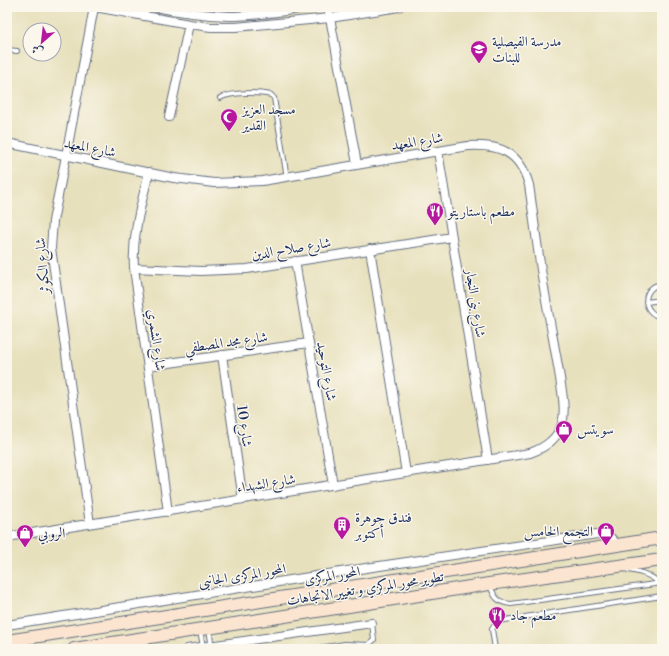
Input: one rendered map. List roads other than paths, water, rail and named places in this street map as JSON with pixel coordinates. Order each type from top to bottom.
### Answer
[{"type":"main road","name":"المحور المركزى","points":[[7,641],[619,546],[662,538]]},
{"type":"main road","name":"تطوير محور المركزي و تغيير الاتجاهات","points":[[74,649],[490,584],[662,560]]},
{"type":"street","points":[[94,7],[211,27],[236,27],[330,18],[399,7]]},
{"type":"street","name":"شارع الكوثر","points":[[90,524],[51,248],[53,221],[94,7]]},
{"type":"street","points":[[155,7],[203,15],[230,16],[267,10],[312,7]]},
{"type":"street","points":[[328,7],[357,164]]},
{"type":"street","points":[[169,118],[189,24]]},
{"type":"street","name":"شارع المعهد","points":[[7,143],[174,178],[214,183],[262,181],[287,178],[357,164],[468,146],[494,146],[504,150],[521,164],[529,185],[544,288],[564,402],[564,414],[559,430],[550,443],[540,450],[530,453]]},
{"type":"street","name":"شارع بنى النجار","points":[[438,151],[488,460]]},
{"type":"street","name":"شارع الشمري","points":[[149,172],[134,237],[134,268],[168,512]]},
{"type":"street","name":"شارع صلاح الدين","points":[[134,268],[215,270],[247,269],[452,236]]},
{"type":"street","points":[[370,249],[406,473]]},
{"type":"street","name":"شارع التوحيد","points":[[295,261],[333,485]]},
{"type":"street","name":"شارع مجد المصطفي","points":[[148,366],[309,343]]},
{"type":"street","name":"شارع 10","points":[[222,355],[243,500]]},
{"type":"street","name":"شارع الشهداء","points":[[7,537],[530,453]]},
{"type":"street","name":"المحور المركزى الجانبى","points":[[7,625],[366,568],[597,534],[610,537],[619,546]]},
{"type":"street","points":[[187,649],[240,645],[372,623]]},
{"type":"lane","points":[[7,50],[17,51]]},
{"type":"lane","points":[[220,98],[226,95],[260,93],[271,95],[274,98],[287,178]]},
{"type":"lane","points":[[662,306],[660,284],[651,288],[647,295],[646,302],[648,310],[654,315],[662,317]]},
{"type":"lane","points":[[646,302],[661,300]]},
{"type":"lane","points":[[612,567],[647,574],[661,583]]},
{"type":"lane","points":[[490,584],[493,595],[496,599],[501,602],[511,604],[661,583]]},
{"type":"lane","points":[[495,649],[492,628],[501,620],[662,596]]},
{"type":"lane","points":[[313,649],[345,644],[368,645],[374,640],[372,623]]},
{"type":"lane","points":[[204,629],[212,647]]},
{"type":"lane","points":[[203,648],[204,629]]},
{"type":"place","name":"مدرسة الفيصلية للبنات","points":[[479,64]]},
{"type":"place","name":"مسجد العزيز القدير","points":[[229,132]]},
{"type":"place","name":"مطعم باستاريتو","points":[[435,226]]},
{"type":"place","name":"سويتس","points":[[564,444]]},
{"type":"place","name":"فندق جوهرة أكتوبر","points":[[342,540]]},
{"type":"place","name":"التجمع الخامس","points":[[606,546]]},
{"type":"place","name":"الروبي","points":[[25,548]]},
{"type":"place","name":"مطعم جاد","points":[[497,630]]}]
